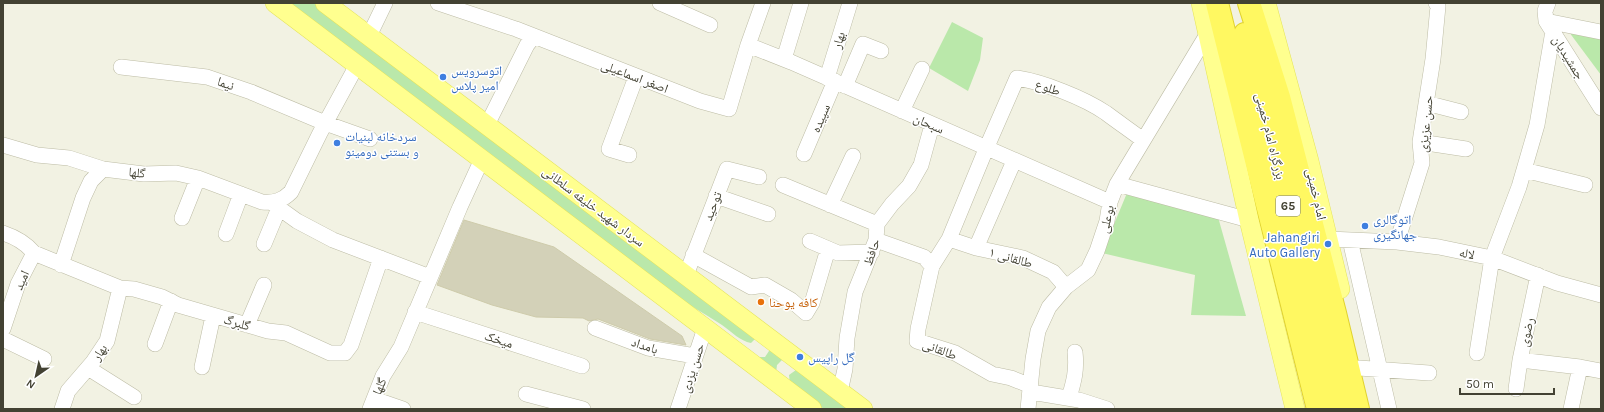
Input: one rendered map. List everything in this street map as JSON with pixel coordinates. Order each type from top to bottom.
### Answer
[{"type":"highway","points":[[1210,3],[1239,142],[1305,409]]},
{"type":"highway","name":"بزرگراه امام خمینی","points":[[1217,3],[1318,409]]},
{"type":"highway","name":"بزرگراه امام خمینی","points":[[1237,3],[1339,409]]},
{"type":"highway","points":[[1249,3],[1279,97],[1335,313],[1358,409]]},
{"type":"main road","points":[[275,3],[812,409]]},
{"type":"main road","name":"سردار شهید خلیفه سلطانی","points":[[325,3],[863,409]]},
{"type":"main road","points":[[1201,3],[1249,220],[1295,409]]},
{"type":"main road","name":"امام خمینی","points":[[1266,3],[1309,162],[1369,409]]},
{"type":"main road","points":[[735,351],[757,349],[761,344],[760,331]]},
{"type":"main road","points":[[786,390],[781,376],[784,366],[793,364],[810,370]]},
{"type":"street","points":[[369,36],[385,3]]},
{"type":"street","name":"اصغر اسماعیلی","points":[[438,3],[516,29],[700,101],[729,109],[763,3]]},
{"type":"street","points":[[660,3],[710,25]]},
{"type":"street","points":[[784,59],[801,3]]},
{"type":"street","name":"بهار","points":[[835,81],[850,3]]},
{"type":"street","name":"حسن عزیزی","points":[[1397,242],[1422,163],[1420,142],[1433,59],[1438,6],[1436,3]]},
{"type":"street","name":"جمشیدیان","points":[[1548,3],[1545,11],[1549,26],[1601,108]]},
{"type":"street","points":[[1477,353],[1492,258],[1519,188],[1537,125],[1549,26],[1601,32]]},
{"type":"street","name":"بوعلی","points":[[1028,409],[1033,359],[1038,331],[1049,307],[1066,287],[1088,270],[1097,252],[1107,222],[1110,202],[1117,184],[1208,34]]},
{"type":"street","points":[[487,125],[527,45],[534,36]]},
{"type":"street","points":[[835,81],[862,44],[881,51]]},
{"type":"street","name":"سبحان","points":[[748,46],[784,59],[986,149],[1110,202]]},
{"type":"street","points":[[264,244],[276,205],[291,192],[325,123],[357,65]]},
{"type":"street","name":"نیما","points":[[120,67],[207,77],[250,92],[325,123],[370,139]]},
{"type":"street","points":[[902,111],[922,68]]},
{"type":"street","points":[[629,155],[609,149],[636,76]]},
{"type":"street","name":"طلوع","points":[[986,149],[1017,78],[1070,95],[1104,112],[1143,140]]},
{"type":"street","name":"سپیده","points":[[804,154],[835,81]]},
{"type":"street","points":[[1426,103],[1461,112]]},
{"type":"street","name":"حافظ","points":[[840,392],[845,369],[847,338],[855,292],[874,246],[877,224],[892,204],[910,186],[921,165],[932,125]]},
{"type":"street","points":[[1420,142],[1466,149]]},
{"type":"street","name":"گلها","points":[[3,145],[37,156],[69,158],[103,169],[144,174],[176,173],[198,178],[262,202],[276,205],[297,221],[333,240],[430,277]]},
{"type":"street","name":"طالقانی","points":[[986,149],[949,238],[932,266],[919,322],[917,341],[955,353],[992,374],[1011,378],[1031,389]]},
{"type":"street","points":[[830,205],[853,156]]},
{"type":"street","name":"گلها","points":[[372,404],[383,376],[401,347],[460,207],[482,159]]},
{"type":"street","points":[[976,248],[1014,161]]},
{"type":"street","points":[[61,265],[83,198],[91,181],[103,169]]},
{"type":"street","name":"توحید","points":[[686,275],[727,169],[759,177]]},
{"type":"street","points":[[1524,170],[1585,186]]},
{"type":"street","points":[[182,218],[198,178]]},
{"type":"street","points":[[1117,184],[1249,220]]},
{"type":"street","points":[[783,185],[877,224]]},
{"type":"street","points":[[226,234],[241,194]]},
{"type":"street","points":[[716,196],[768,214]]},
{"type":"street","name":"گلبرگ","points":[[8,234],[29,247],[34,253],[120,288],[134,289],[213,316],[268,331],[286,333],[330,353],[345,353],[351,345],[381,258]]},
{"type":"street","name":"طالقانی ۱","points":[[949,238],[976,248],[1023,258],[1053,272],[1066,287]]},
{"type":"street","name":"لاله","points":[[1328,239],[1397,242],[1439,247],[1492,258],[1557,283],[1601,295]]},
{"type":"street","points":[[810,240],[838,253],[874,246],[924,257],[932,266]]},
{"type":"street","points":[[1350,240],[1379,370],[1390,409]]},
{"type":"street","points":[[693,255],[751,287],[765,285],[791,300],[806,313],[812,303],[828,249]]},
{"type":"street","name":"امید","points":[[3,329],[9,290],[18,284],[34,253]]},
{"type":"street","name":"رضوی","points":[[1516,389],[1520,360],[1538,276]]},
{"type":"street","points":[[248,325],[264,286]]},
{"type":"street","name":"بهار","points":[[65,408],[68,391],[88,368],[107,341],[120,288]]},
{"type":"street","points":[[155,344],[171,301]]},
{"type":"street","name":"میخک","points":[[416,312],[582,366]]},
{"type":"street","points":[[202,367],[213,316]]},
{"type":"street","name":"بامداد","points":[[595,328],[617,335],[648,348],[695,356]]},
{"type":"street","name":"حسن یزدی","points":[[678,409],[705,328]]},
{"type":"street","points":[[3,339],[44,359]]},
{"type":"street","points":[[1069,398],[1076,375],[1077,365],[1075,352]]},
{"type":"street","points":[[1520,360],[1601,371]]},
{"type":"street","points":[[1571,409],[1580,367]]},
{"type":"street","points":[[88,368],[134,397]]},
{"type":"street","points":[[1359,368],[1429,373]]},
{"type":"street","points":[[1031,389],[1079,400],[1107,409]]},
{"type":"street","points":[[526,394],[583,409]]},
{"type":"street","points":[[372,404],[402,409]]},
{"type":"green space","points":[[287,3],[318,3],[755,339],[751,343],[743,340],[722,325],[663,290]]},
{"type":"green space","points":[[952,22],[983,38],[980,60],[968,91],[929,68]]},
{"type":"green space","points":[[1569,32],[1601,34],[1601,75]]},
{"type":"green space","points":[[1127,193],[1218,217],[1246,316],[1191,315],[1195,275],[1102,253]]},
{"type":"green space","points":[[768,342],[789,361],[782,360],[777,365],[776,373],[755,357],[765,357],[769,351]]},
{"type":"green space","points":[[796,370],[852,409],[824,409],[790,384],[789,375]]},
{"type":"building","points":[[464,220],[554,247],[682,336],[686,345],[650,339],[598,319],[589,321],[583,318],[536,317],[492,305],[437,285]]},
{"type":"place","name":"اتوسرويس امير پلاس","points":[[443,77]]},
{"type":"place","name":"سردخانه لبنیات و بستنی دومینو","points":[[337,143]]},
{"type":"place","name":"اتوگالری جهانگیری","points":[[1365,226]]},
{"type":"place","name":"Jahangiri Auto Gallery","points":[[1328,244]]},
{"type":"place","name":"کافه یوحنا","points":[[761,302]]},
{"type":"place","name":"گل راپیس","points":[[800,357]]}]
